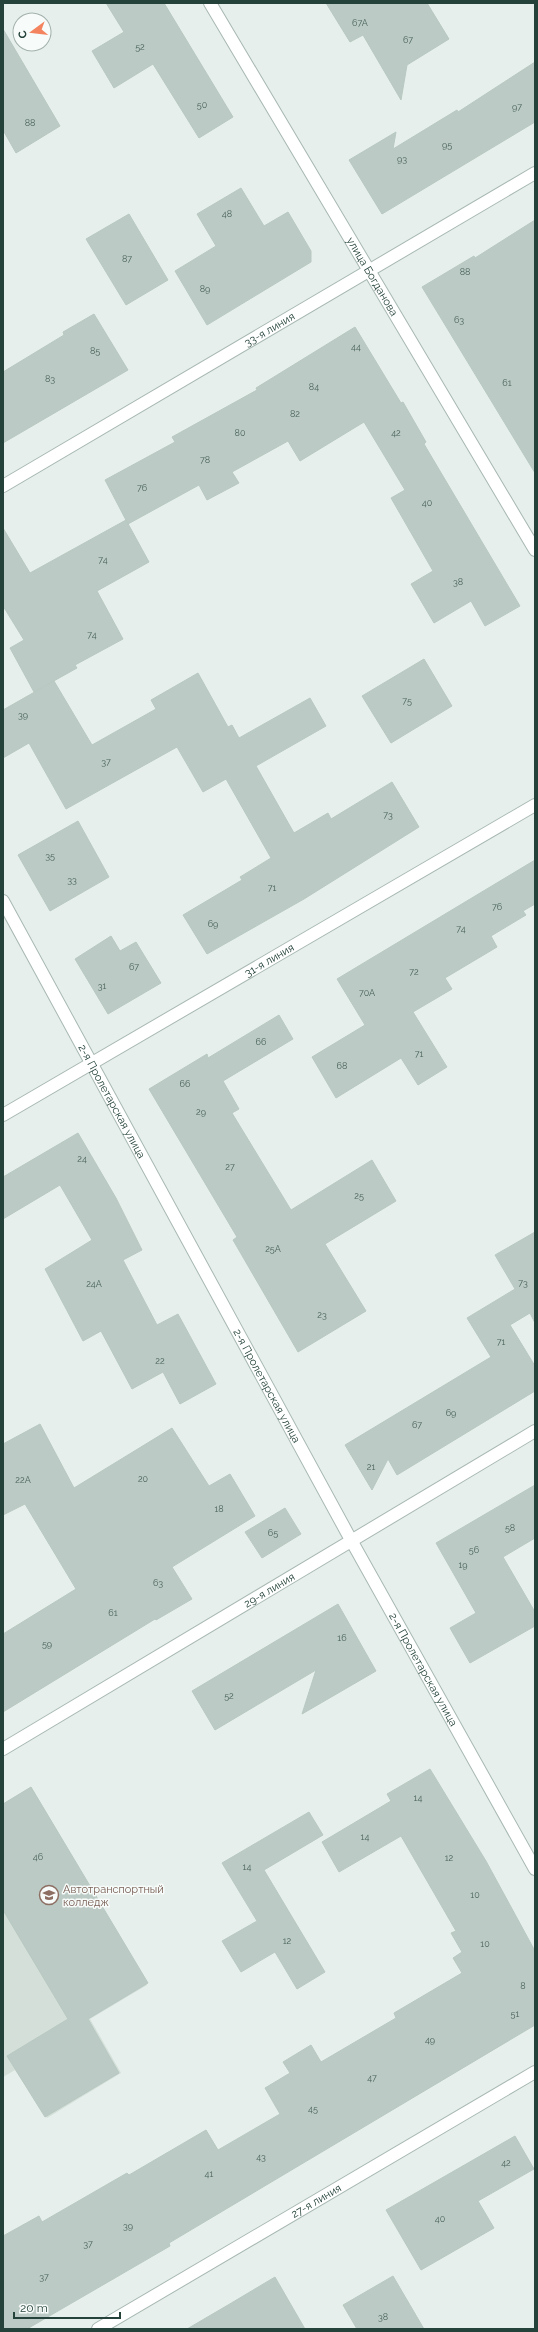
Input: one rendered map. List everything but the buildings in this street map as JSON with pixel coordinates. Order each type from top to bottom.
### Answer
[{"type":"street","name":"улица Богданова","points":[[210,3],[535,550]]},
{"type":"street","name":"33-я линия","points":[[3,486],[535,173]]},
{"type":"street","name":"31-я линия","points":[[3,1115],[535,805]]},
{"type":"street","name":"2-я Пролетарская улица","points":[[3,901],[351,1540],[535,1869]]},
{"type":"street","name":"29-я линия","points":[[3,1749],[535,1431]]},
{"type":"street","name":"27-я линия","points":[[98,2329],[535,2072]]},
{"type":"shaded area","name":"Автотранспортный колледж","points":[[31,1787],[147,1985],[90,2019],[121,2073],[47,2118],[15,2070],[3,2077],[3,1804]]},
{"type":"place","name":"Автотранспортный колледж","points":[[49,1895]]}]
